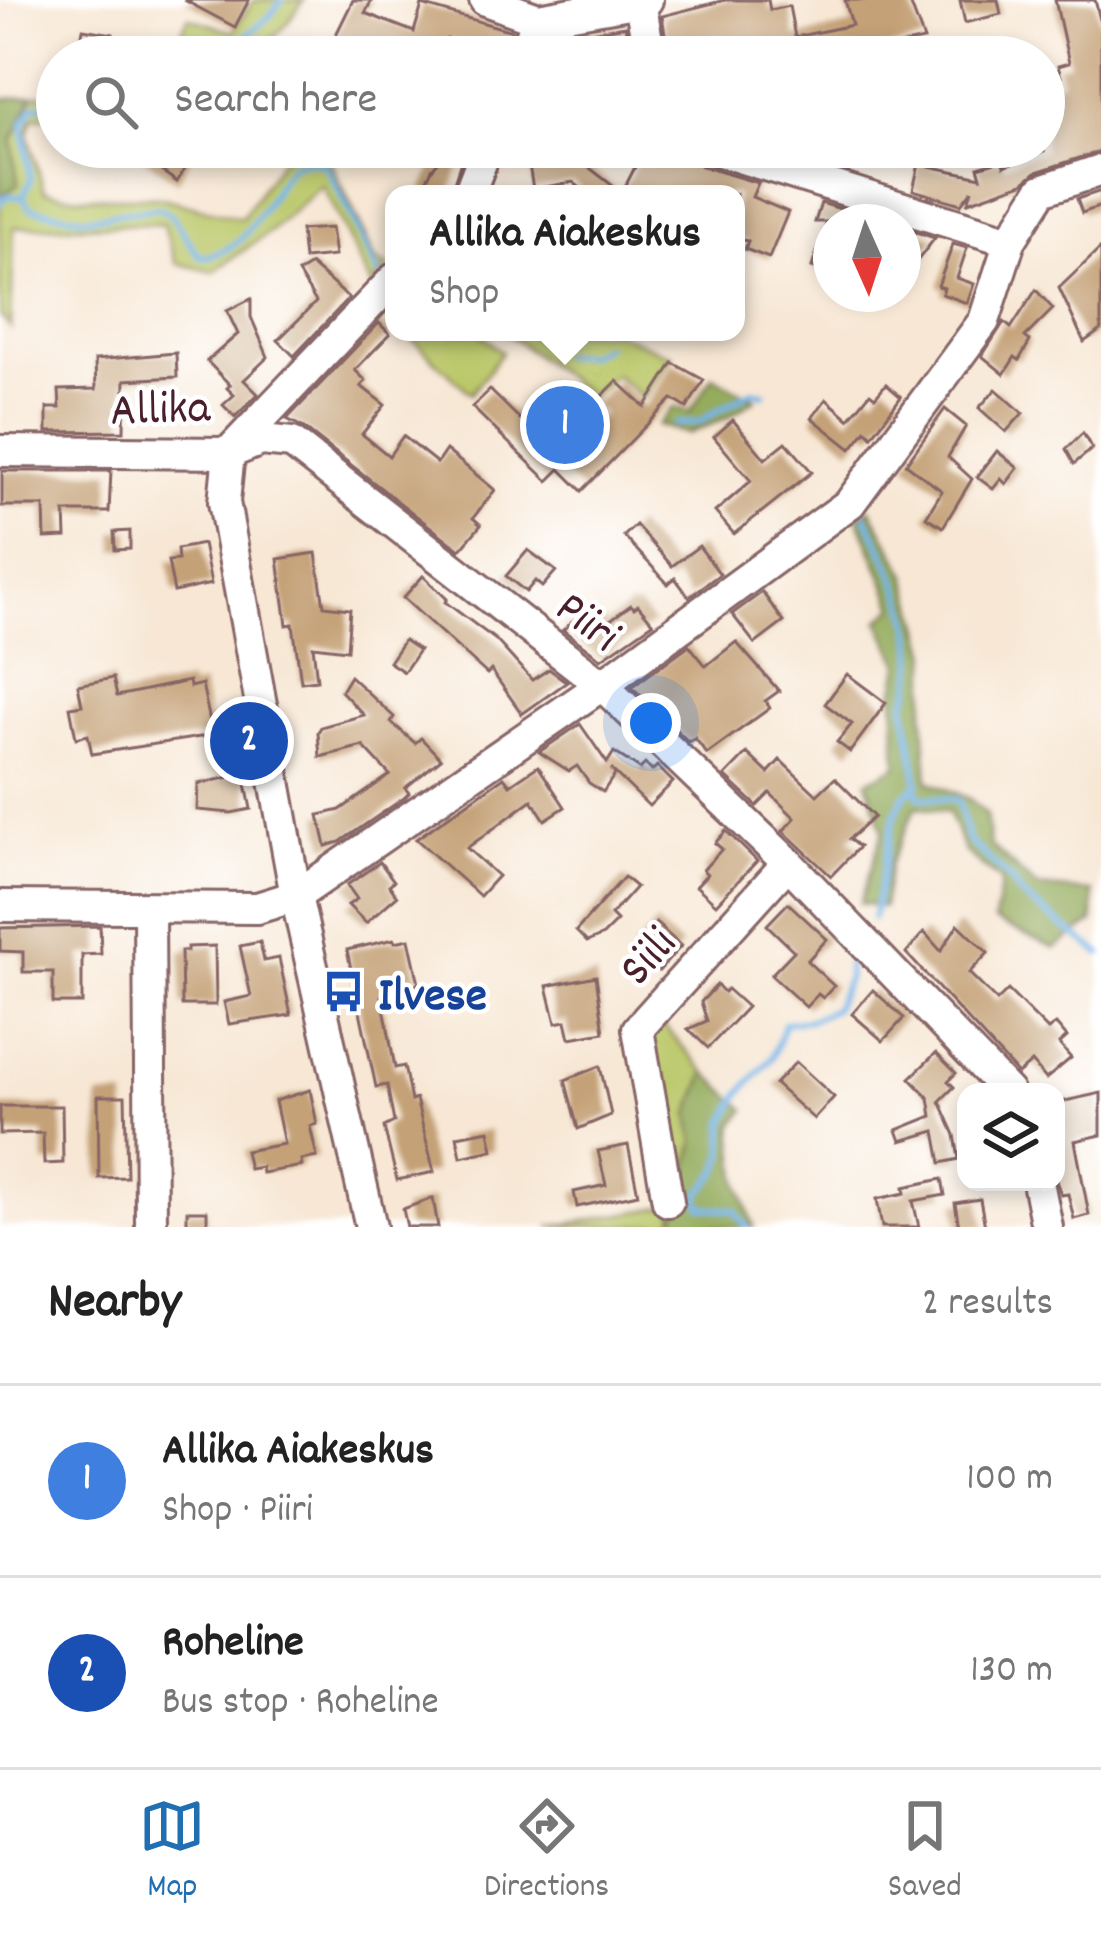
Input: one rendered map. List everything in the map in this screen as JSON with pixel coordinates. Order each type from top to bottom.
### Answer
[{"type":"street","points":[[485,0],[538,19],[644,1],[648,36]]},
{"type":"street","points":[[531,36],[538,19]]},
{"type":"street","points":[[774,168],[1010,241]]},
{"type":"street","points":[[0,906],[257,908],[296,896],[602,685],[850,503],[984,321],[1010,241],[1042,190],[1101,170]]},
{"type":"street","name":"Allika","points":[[0,451],[229,453],[385,288]]},
{"type":"street","name":"Piiri","points":[[229,453],[261,440],[292,442],[602,685],[788,862],[999,1083]]},
{"type":"street","points":[[229,453],[224,502],[296,896],[371,1227]]},
{"type":"street","name":"Siili","points":[[668,1201],[638,1029],[788,862]]},
{"type":"street","points":[[149,908],[151,1227]]},
{"type":"street","points":[[1041,1191],[1047,1227]]},
{"type":"green space","points":[[254,0],[304,0],[275,36],[180,36],[188,17],[233,32]]},
{"type":"green space","points":[[33,96],[36,118],[28,133],[44,191],[78,197],[159,197],[241,219],[276,168],[333,168],[385,271],[371,286],[322,185],[271,231],[213,272],[176,263],[163,224],[14,227],[11,328],[0,316],[0,196],[18,185],[12,141]]},
{"type":"green space","points":[[33,96],[12,141],[18,185],[0,196],[0,99]]},
{"type":"green space","points":[[415,341],[489,341],[502,352],[471,394]]},
{"type":"green space","points":[[517,341],[637,341],[672,356],[643,398],[615,375],[591,397]]},
{"type":"green space","points":[[713,376],[755,399],[729,417],[688,434],[658,425],[673,407],[690,412]]},
{"type":"green space","points":[[870,508],[907,575],[929,654],[924,714],[928,781],[970,799],[986,814],[990,845],[1037,887],[1093,892],[1093,922],[1055,948],[994,921],[1001,881],[965,852],[948,812],[916,807],[890,863],[883,907],[860,903],[883,831],[867,781],[897,766],[894,694],[900,664],[879,621],[895,607],[858,517]]},
{"type":"green space","points":[[659,1021],[706,1072],[690,1114],[695,1142],[681,1199],[675,1205],[647,1036]]},
{"type":"green space","points":[[706,1072],[746,1110],[733,1126],[738,1180],[754,1227],[666,1227],[674,1224],[695,1142],[690,1114]]},
{"type":"green space","points":[[675,1205],[674,1224],[549,1227]]},
{"type":"building","points":[[184,0],[249,0],[235,27]]},
{"type":"building","points":[[353,0],[372,0],[365,13],[414,32],[422,5],[512,31],[510,36],[335,36]]},
{"type":"building","points":[[725,0],[768,0],[770,10],[789,6],[795,36],[665,36],[662,16]]},
{"type":"building","points":[[845,0],[909,0],[922,36],[800,36],[852,25]]},
{"type":"building","points":[[960,0],[998,0],[1001,14],[965,23]]},
{"type":"building","points":[[1055,0],[1095,0],[1101,24],[1101,151],[1065,163],[1065,64],[1069,63]]},
{"type":"building","points":[[625,26],[627,36],[568,36]]},
{"type":"building","points":[[83,29],[113,34],[113,36],[82,36]]},
{"type":"building","points":[[157,168],[185,168],[177,182]]},
{"type":"building","points":[[459,168],[453,185],[424,185],[432,169]]},
{"type":"building","points":[[530,168],[590,168],[612,185],[573,182],[532,185]]},
{"type":"building","points":[[634,168],[708,168],[758,183],[752,197],[788,212],[769,258],[745,249],[745,185],[626,185]]},
{"type":"building","points":[[918,168],[981,177],[978,168],[1048,168],[1023,183],[968,202],[972,190],[961,204],[913,190]]},
{"type":"building","points":[[1101,191],[1101,206],[1082,213],[1077,199]]},
{"type":"building","points":[[331,228],[335,256],[304,259],[301,230]]},
{"type":"building","points":[[921,234],[935,238],[921,256]]},
{"type":"building","points":[[953,244],[967,248],[957,278],[974,284],[967,303],[942,294],[944,288],[938,286]]},
{"type":"building","points":[[1101,248],[1101,330],[1084,342],[1059,288]]},
{"type":"building","points":[[311,265],[349,298],[294,356],[278,340],[316,302],[298,273]]},
{"type":"building","points":[[1036,290],[1053,309],[1025,337],[1030,341],[1004,374],[982,356],[1004,322],[1011,328]]},
{"type":"building","points":[[251,299],[251,317],[268,357],[244,380],[258,394],[235,417],[223,405],[234,395],[227,388],[230,385],[207,361],[238,334],[227,311]]},
{"type":"building","points":[[379,323],[385,339],[355,370],[366,381],[361,386],[385,405],[362,434],[389,456],[403,436],[437,463],[446,450],[495,490],[473,518],[481,525],[460,550],[287,419]]},
{"type":"building","points":[[176,353],[177,377],[125,380],[124,431],[47,432],[47,408],[60,408],[59,390],[96,389],[95,360]]},
{"type":"building","points":[[673,363],[704,380],[687,408],[672,399],[582,491],[560,469],[548,481],[472,407],[490,390],[524,423],[538,409],[574,444],[604,414],[594,404],[617,381],[645,407]]},
{"type":"building","points":[[886,384],[901,397],[872,436],[866,430],[851,449],[812,418],[826,399],[849,419],[870,393],[875,397]]},
{"type":"building","points":[[996,389],[1023,413],[1006,432],[979,408]]},
{"type":"building","points":[[945,409],[966,426],[948,457],[972,479],[943,527],[926,517],[942,491],[906,464]]},
{"type":"building","points":[[733,420],[765,459],[786,442],[812,472],[734,534],[715,512],[751,481],[714,437]]},
{"type":"building","points":[[1083,433],[1092,449],[1074,464],[1066,449]]},
{"type":"building","points":[[997,451],[1018,468],[1006,484],[1001,479],[993,489],[977,477]]},
{"type":"building","points":[[2,471],[111,471],[109,512],[65,512],[66,537],[45,538],[44,506],[2,506]]},
{"type":"building","points":[[636,525],[672,566],[699,546],[720,574],[689,597],[675,578],[668,584],[624,536]]},
{"type":"building","points":[[130,531],[130,549],[115,550],[114,532]]},
{"type":"building","points":[[203,544],[211,584],[174,592],[168,561],[178,560],[177,549]]},
{"type":"building","points":[[528,550],[556,571],[542,587],[535,581],[526,592],[506,576]]},
{"type":"building","points":[[316,553],[324,606],[350,609],[347,650],[313,646],[317,680],[301,682],[278,559]]},
{"type":"building","points":[[423,576],[445,602],[496,640],[532,680],[549,669],[567,682],[522,714],[491,670],[487,674],[403,598]]},
{"type":"building","points":[[762,592],[784,622],[755,644],[732,614]]},
{"type":"building","points":[[638,605],[653,623],[601,659],[563,630],[580,615],[593,625],[602,619],[606,623]]},
{"type":"building","points":[[404,640],[419,650],[404,672],[389,662]]},
{"type":"building","points":[[736,642],[779,691],[765,701],[770,708],[707,754],[695,738],[689,742],[632,687],[689,645],[706,666]]},
{"type":"building","points":[[847,674],[886,703],[850,752],[837,742],[852,724],[825,704]]},
{"type":"building","points":[[350,676],[394,717],[391,722],[415,743],[421,738],[441,759],[405,788],[409,793],[404,798],[340,842],[326,846],[319,815],[340,810],[390,775],[363,746],[320,757],[321,727],[364,715],[341,691]]},
{"type":"building","points":[[113,678],[117,696],[189,681],[190,687],[202,684],[213,735],[92,754],[88,735],[76,738],[70,707],[82,705],[78,685]]},
{"type":"building","points":[[580,724],[607,763],[614,752],[640,769],[645,764],[652,771],[657,766],[673,782],[649,806],[611,769],[615,774],[603,792],[577,766],[569,771],[539,752]]},
{"type":"building","points":[[747,753],[768,773],[780,760],[817,795],[835,778],[874,817],[849,839],[859,847],[831,876],[783,831],[795,818],[770,793],[757,806],[725,776]]},
{"type":"building","points":[[538,766],[565,807],[545,820],[532,800],[467,848],[498,876],[480,896],[416,839],[504,777],[510,785]]},
{"type":"building","points":[[244,774],[251,809],[231,813],[197,810],[198,784]]},
{"type":"building","points":[[726,831],[757,861],[716,904],[696,886],[722,849],[715,843]]},
{"type":"building","points":[[380,862],[394,881],[389,885],[397,896],[366,923],[348,905],[357,899],[347,885]]},
{"type":"building","points":[[624,877],[636,887],[611,915],[617,921],[587,942],[576,931]]},
{"type":"building","points":[[788,903],[827,939],[807,961],[834,986],[806,1007],[771,975],[794,951],[767,925]]},
{"type":"building","points":[[656,923],[681,946],[659,971],[634,949]]},
{"type":"building","points":[[958,924],[988,953],[969,973],[997,1001],[1008,990],[1048,1030],[1056,1024],[1067,1037],[1059,1044],[1071,1058],[1046,1079],[1032,1062],[1018,1074],[906,953],[924,932],[941,951]]},
{"type":"building","points":[[100,926],[101,954],[82,955],[82,1003],[53,1003],[53,972],[23,972],[23,952],[0,951],[0,928]]},
{"type":"building","points":[[409,939],[419,984],[382,996],[395,1068],[404,1066],[434,1172],[397,1180],[384,1127],[394,1122],[387,1085],[376,1087],[347,950]]},
{"type":"building","points":[[260,942],[264,961],[279,958],[291,1015],[229,1024],[224,1002],[251,996],[240,946]]},
{"type":"building","points":[[215,946],[216,1005],[182,1005],[181,951]]},
{"type":"building","points":[[596,976],[604,1032],[570,1038],[566,1021],[556,1023],[547,986]]},
{"type":"building","points":[[717,985],[747,1007],[708,1048],[688,1029],[707,1021],[701,1002]]},
{"type":"building","points":[[873,990],[904,1018],[883,1041],[852,1014]]},
{"type":"building","points":[[936,1053],[956,1073],[948,1081],[954,1087],[940,1101],[955,1135],[957,1159],[941,1163],[935,1131],[901,1141],[897,1130],[932,1116],[929,1098],[910,1078]]},
{"type":"building","points":[[796,1062],[834,1097],[814,1119],[775,1084]]},
{"type":"building","points":[[600,1066],[611,1115],[578,1129],[565,1080]]},
{"type":"building","points":[[310,1090],[317,1124],[310,1126],[317,1157],[301,1160],[302,1166],[262,1173],[261,1167],[249,1169],[245,1151],[284,1144],[275,1101]]},
{"type":"building","points":[[1101,1093],[1101,1135],[1075,1141],[1089,1215],[1074,1219],[1068,1194],[1060,1191],[1065,1191],[1065,1101]]},
{"type":"building","points":[[98,1096],[125,1096],[127,1177],[99,1178]]},
{"type":"building","points":[[0,1106],[62,1106],[63,1163],[44,1164],[43,1133],[0,1134]]},
{"type":"building","points":[[489,1130],[493,1150],[461,1157],[457,1136]]},
{"type":"building","points":[[628,1145],[638,1194],[577,1207],[574,1192],[606,1185],[598,1151]]},
{"type":"building","points":[[942,1179],[945,1195],[913,1201],[919,1227],[882,1227],[877,1199]]},
{"type":"building","points":[[433,1198],[438,1227],[407,1227],[403,1209]]},
{"type":"building","points":[[980,1199],[985,1227],[959,1227],[955,1203]]},
{"type":"building","points":[[187,1211],[207,1211],[207,1227],[187,1227]]},
{"type":"waterway","points":[[246,36],[282,0]]},
{"type":"waterway","points":[[0,203],[5,196],[23,197],[31,179],[23,124],[36,106]]},
{"type":"waterway","points":[[23,197],[30,208],[84,218],[159,208],[171,215],[200,257],[217,254],[243,236],[290,168]]},
{"type":"waterway","points":[[327,168],[379,275]]},
{"type":"waterway","points":[[561,356],[587,355],[606,346]]},
{"type":"waterway","points":[[676,424],[699,422],[752,391],[764,394]]},
{"type":"waterway","points":[[866,516],[898,584],[912,631],[912,680],[905,704],[918,784],[903,797],[894,818],[873,918]]},
{"type":"waterway","points":[[915,788],[921,797],[958,800],[968,840],[1022,896],[1101,954]]},
{"type":"waterway","points":[[747,1227],[734,1210],[702,1207],[698,1196],[718,1172],[725,1122],[742,1091],[772,1058],[785,1023],[810,1020],[834,1009],[848,977],[848,964]]},
{"type":"place","name":"Allika Aiakeskus","points":[[565,425]]},
{"type":"place","name":"Roheline","points":[[249,741]]},
{"type":"place","name":"Ilvese","points":[[344,992]]}]
